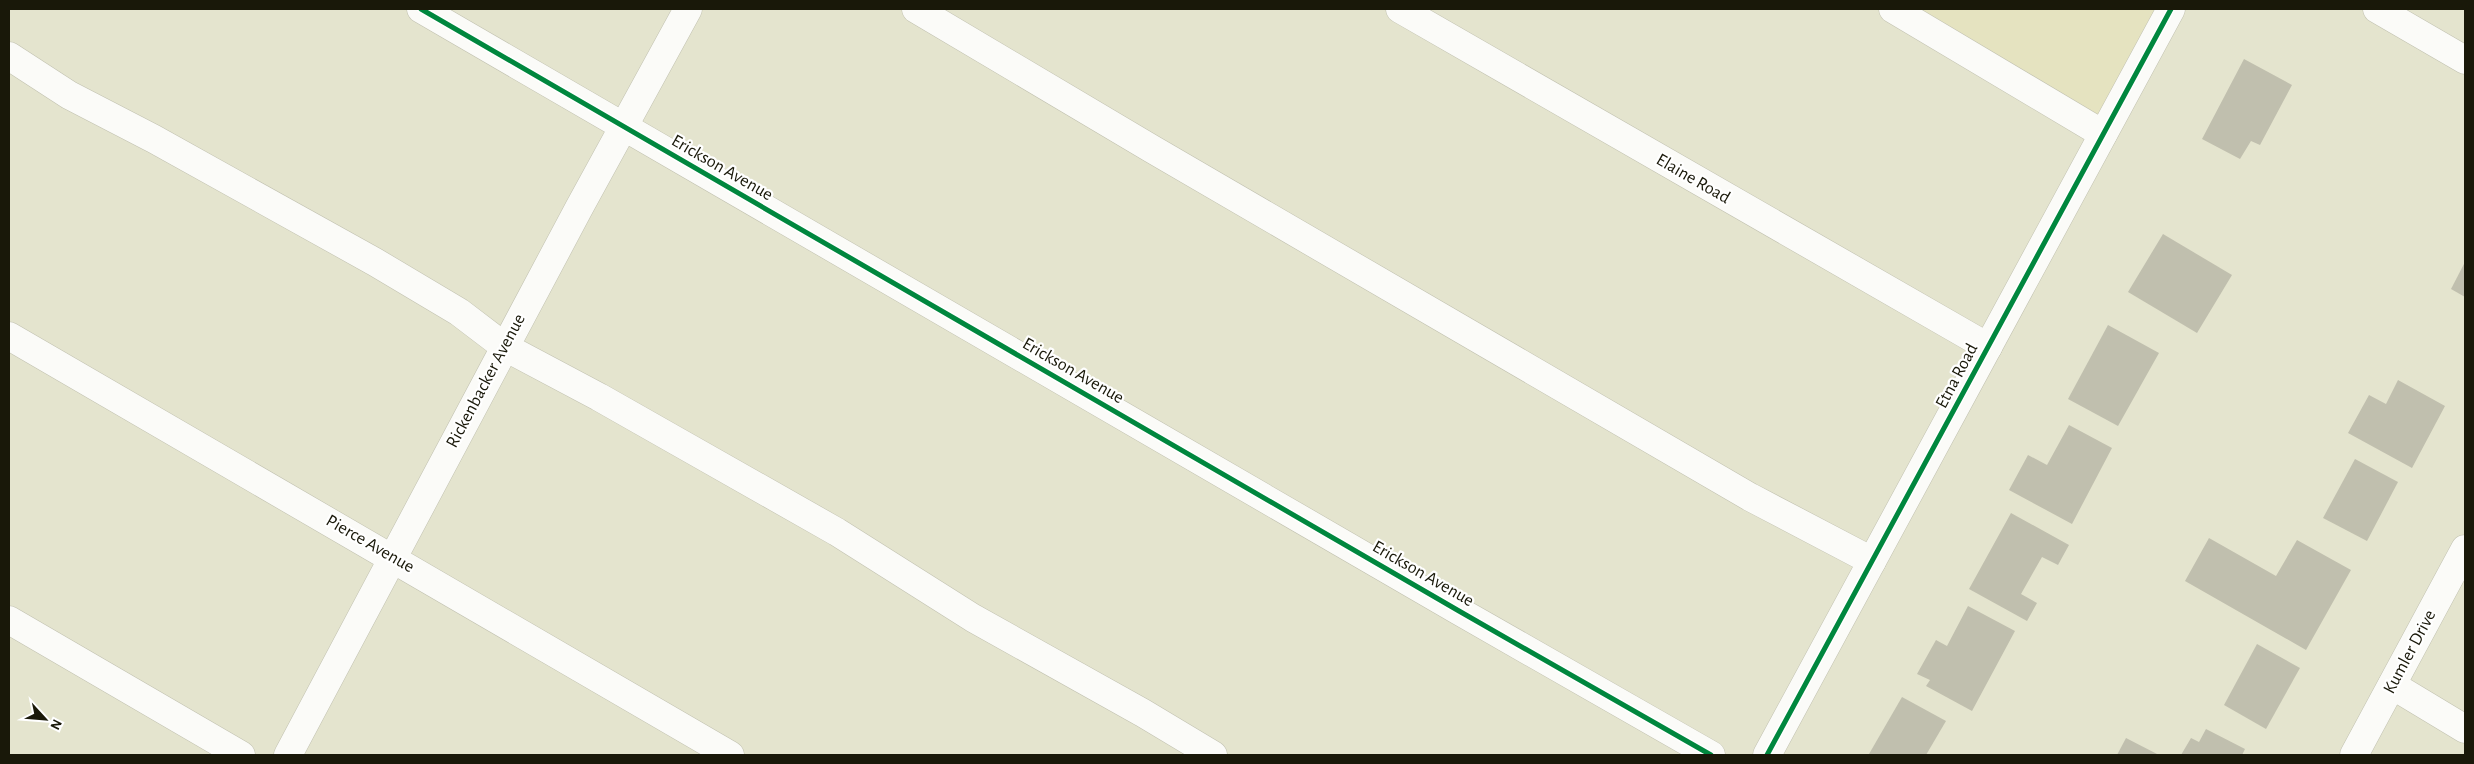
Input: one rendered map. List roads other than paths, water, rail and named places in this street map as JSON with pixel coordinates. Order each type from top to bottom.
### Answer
[{"type":"street","name":"Erickson Avenue","points":[[421,9],[1711,755]]},
{"type":"street","name":"Rickenbacker Avenue","points":[[288,755],[579,208],[688,9]]},
{"type":"street","points":[[916,9],[1144,145],[1750,498],[1872,562]]},
{"type":"street","name":"Elaine Road","points":[[1400,9],[1988,347]]},
{"type":"street","points":[[1893,9],[2103,134]]},
{"type":"street","name":"Etna Road","points":[[1767,755],[2171,9]]},
{"type":"street","points":[[2378,9],[2465,60]]},
{"type":"street","points":[[9,56],[68,95],[154,138],[375,262],[459,312],[505,347],[599,397],[837,532],[973,618],[1143,713],[1212,755]]},
{"type":"street","name":"Pierce Avenue","points":[[9,336],[730,755]]},
{"type":"street","name":"Kumler Drive","points":[[2354,755],[2465,549]]},
{"type":"street","points":[[9,620],[242,755]]},
{"type":"street","points":[[2392,686],[2465,729]]}]
